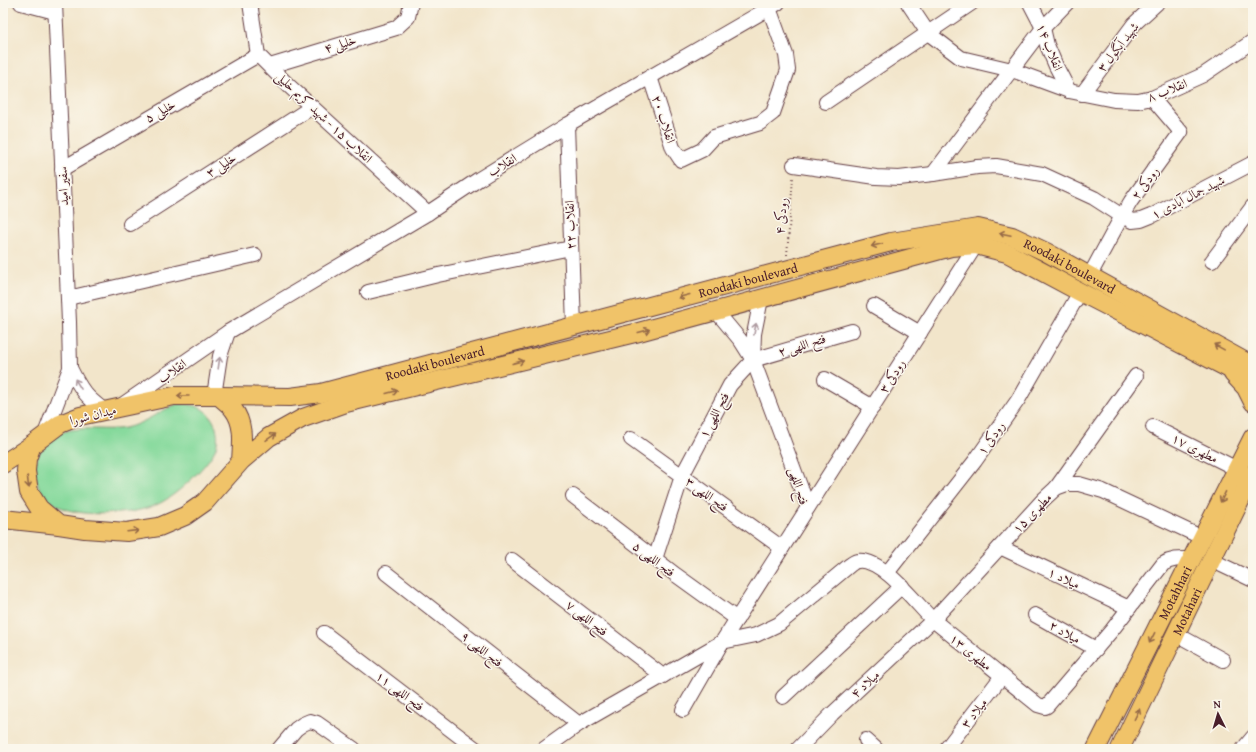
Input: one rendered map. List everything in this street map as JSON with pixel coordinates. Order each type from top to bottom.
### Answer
[{"type":"main road","name":"Roodaki boulevard","points":[[216,396],[290,397],[321,394],[892,242],[978,228],[1012,236],[1090,275],[1243,363],[1253,381]]},
{"type":"main road","name":"Roodaki boulevard","points":[[240,461],[269,437],[303,418],[346,403],[635,333],[950,247],[976,245],[1007,253],[1080,292],[1243,363]]},
{"type":"main road","points":[[1243,363],[1246,388],[1253,402]]},
{"type":"main road","name":"میدان شورا","points":[[39,439],[60,424],[80,416],[174,396],[216,396]]},
{"type":"main road","points":[[3,519],[59,525],[85,530],[128,532],[159,527],[185,516],[205,502],[240,461],[242,436],[240,421],[233,409],[216,396]]},
{"type":"main road","points":[[290,397],[287,401],[286,410],[290,414],[303,418]]},
{"type":"main road","points":[[3,464],[39,439]]},
{"type":"main road","points":[[39,439],[27,459],[26,471],[29,492],[39,508],[59,525]]},
{"type":"main road","name":"Motahhari","points":[[1096,749],[1203,538],[1245,471],[1252,440]]},
{"type":"main road","name":"Motahari","points":[[1120,749],[1211,560],[1245,471]]},
{"type":"street","points":[[21,3],[55,8]]},
{"type":"street","name":"انقلاب ۸","points":[[908,3],[928,33],[962,58],[1012,70],[1076,92],[1114,100],[1138,101],[1152,98],[1203,75],[1253,41]]},
{"type":"street","points":[[826,102],[972,3]]},
{"type":"street","name":"انقلاب ۱۴","points":[[1030,3],[1043,28],[1047,45],[1053,59],[1076,92]]},
{"type":"street","points":[[932,174],[1043,28],[1067,3]]},
{"type":"street","name":"شهید آبگول ۳","points":[[1076,92],[1134,24],[1157,3]]},
{"type":"street","points":[[251,4],[258,55]]},
{"type":"street","name":"انقلاب","points":[[111,410],[228,332],[428,213],[479,179],[567,125],[774,6]]},
{"type":"street","name":"انقلاب ۲۰","points":[[650,77],[673,148],[681,160],[702,150],[714,137],[760,123],[773,113],[788,70],[786,55],[774,6]]},
{"type":"street","name":"سفیر امید","points":[[55,8],[70,368],[78,386],[88,399],[111,410]]},
{"type":"street","name":"خلیلی ۴","points":[[270,66],[396,28],[409,10]]},
{"type":"street","name":"انقلاب ۱۵ - شهید کریم خلیلی","points":[[258,55],[312,107],[428,213]]},
{"type":"street","name":"خلیلی ۵","points":[[62,169],[258,55]]},
{"type":"street","name":"رودکی ۲","points":[[1090,275],[1122,216],[1181,132],[1152,98]]},
{"type":"street","name":"خلیلی ۳","points":[[130,224],[312,107]]},
{"type":"street","name":"انقلاب ۲۲","points":[[567,125],[574,326]]},
{"type":"street","name":"شهید جمال آبادی ۱","points":[[1122,216],[1132,221],[1141,220],[1151,216],[1253,163]]},
{"type":"street","points":[[794,165],[876,177],[899,178],[977,166],[996,166],[1042,174],[1094,198],[1122,216]]},
{"type":"street","points":[[1212,261],[1253,206]]},
{"type":"street","name":"رودکی ۳","points":[[808,507],[976,245]]},
{"type":"street","points":[[368,292],[438,275],[571,248]]},
{"type":"street","points":[[68,298],[255,255]]},
{"type":"street","name":"رودکی ۱","points":[[886,573],[975,461],[1013,406],[1080,292]]},
{"type":"street","points":[[753,360],[754,334],[761,299]]},
{"type":"street","points":[[874,306],[920,333]]},
{"type":"street","points":[[716,311],[741,340],[753,360]]},
{"type":"street","name":"فتح اللهی ۲","points":[[753,360],[852,331]]},
{"type":"street","points":[[216,396],[220,356],[228,332]]},
{"type":"street","name":"فتح اللهی ۱","points":[[655,559],[682,476],[730,385],[753,360]]},
{"type":"street","name":"فتح اللهی","points":[[683,710],[722,642],[808,507],[753,360]]},
{"type":"street","name":"سفیر امید","points":[[39,439],[70,368]]},
{"type":"street","points":[[1056,488],[1136,376]]},
{"type":"street","points":[[825,380],[873,407]]},
{"type":"street","name":"مطهری ۱۷","points":[[1153,427],[1245,471]]},
{"type":"street","name":"فتح اللهی ۳","points":[[631,439],[782,548]]},
{"type":"street","name":"مطهری ۱۵","points":[[933,620],[1056,488],[1068,484],[1079,484],[1103,491],[1203,538]]},
{"type":"street","name":"فتح اللهی ۵","points":[[573,496],[737,619]]},
{"type":"street","name":"میلاد ۱","points":[[1000,547],[1129,608]]},
{"type":"street","name":"مطهری ۱۳","points":[[722,642],[756,635],[779,624],[850,565],[857,561],[863,561],[886,573],[902,586],[918,606],[933,620],[1038,706],[1045,707],[1048,706],[1096,649],[1163,564],[1175,558],[1192,559]]},
{"type":"street","name":"فتح اللهی ۷","points":[[512,560],[663,676]]},
{"type":"street","points":[[1211,560],[1253,580]]},
{"type":"street","name":"فتح اللهی ۹","points":[[386,573],[579,724]]},
{"type":"street","points":[[783,697],[902,586]]},
{"type":"street","name":"میلاد ۲","points":[[1035,615],[1096,649]]},
{"type":"street","name":"میلاد ۴","points":[[800,748],[832,714],[933,620]]},
{"type":"street","name":"فتح اللهی ۱۱","points":[[324,633],[476,749]]},
{"type":"street","points":[[1176,634],[1223,660]]},
{"type":"street","name":"فتح اللهی","points":[[544,749],[579,724],[722,642]]},
{"type":"street","name":"میلاد ۳","points":[[946,749],[1002,676]]},
{"type":"street","points":[[279,749],[296,729],[310,721],[317,723],[354,749]]},
{"type":"street","points":[[1243,749],[1253,737]]},
{"type":"path","name":"رودکی ۴","points":[[786,269],[794,165]]},
{"type":"green space","points":[[177,404],[186,404],[199,407],[207,412],[217,432],[217,446],[205,465],[189,482],[172,496],[156,505],[136,511],[92,514],[66,509],[55,504],[46,497],[39,487],[36,478],[35,466],[40,451],[52,437],[64,432],[81,429],[125,428],[139,424]]}]
